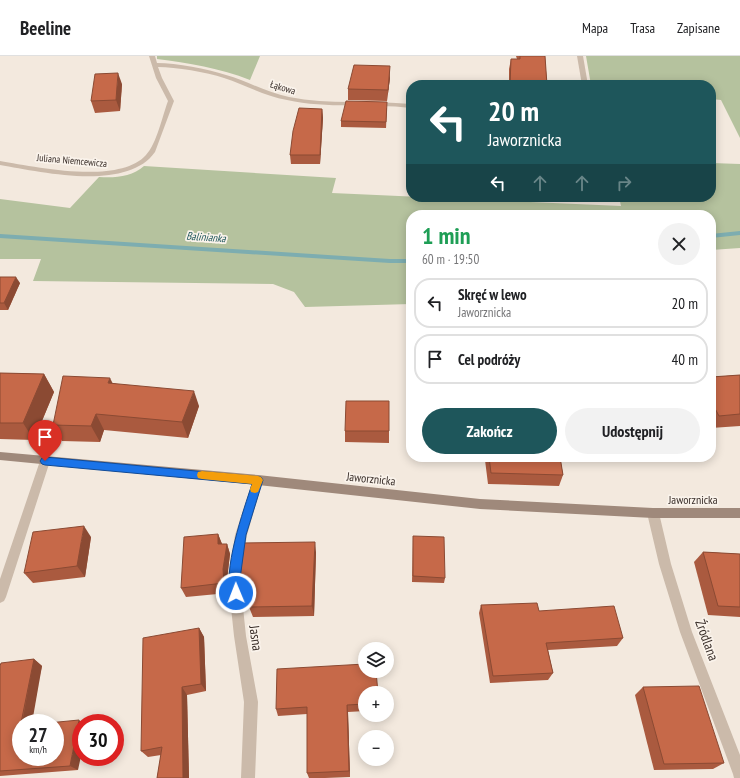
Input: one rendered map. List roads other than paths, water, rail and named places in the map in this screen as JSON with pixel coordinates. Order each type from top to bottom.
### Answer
[{"type":"street","name":"Juliana Niemcewicza","points":[[0,163],[98,174],[125,171],[140,165],[148,157],[153,148],[171,101],[159,78],[152,56]]},
{"type":"street","points":[[580,56],[584,80]]},
{"type":"street","name":"Łąkowa","points":[[154,65],[168,65],[224,76],[285,98],[305,102],[385,103],[406,105]]},
{"type":"street","name":"Jaworznicka","points":[[0,456],[258,480],[480,504],[653,513],[740,513]]},
{"type":"street","points":[[0,597],[45,461]]},
{"type":"street","name":"Jasna","points":[[248,778],[250,764],[251,702],[240,636],[234,579],[241,535],[258,480]]},
{"type":"street","name":"Źródlana","points":[[653,513],[665,564],[686,632],[740,774]]},
{"type":"waterway","name":"Balinianka","points":[[716,235],[740,233]]},
{"type":"waterway","name":"Balinianka","points":[[0,236],[406,261]]}]
